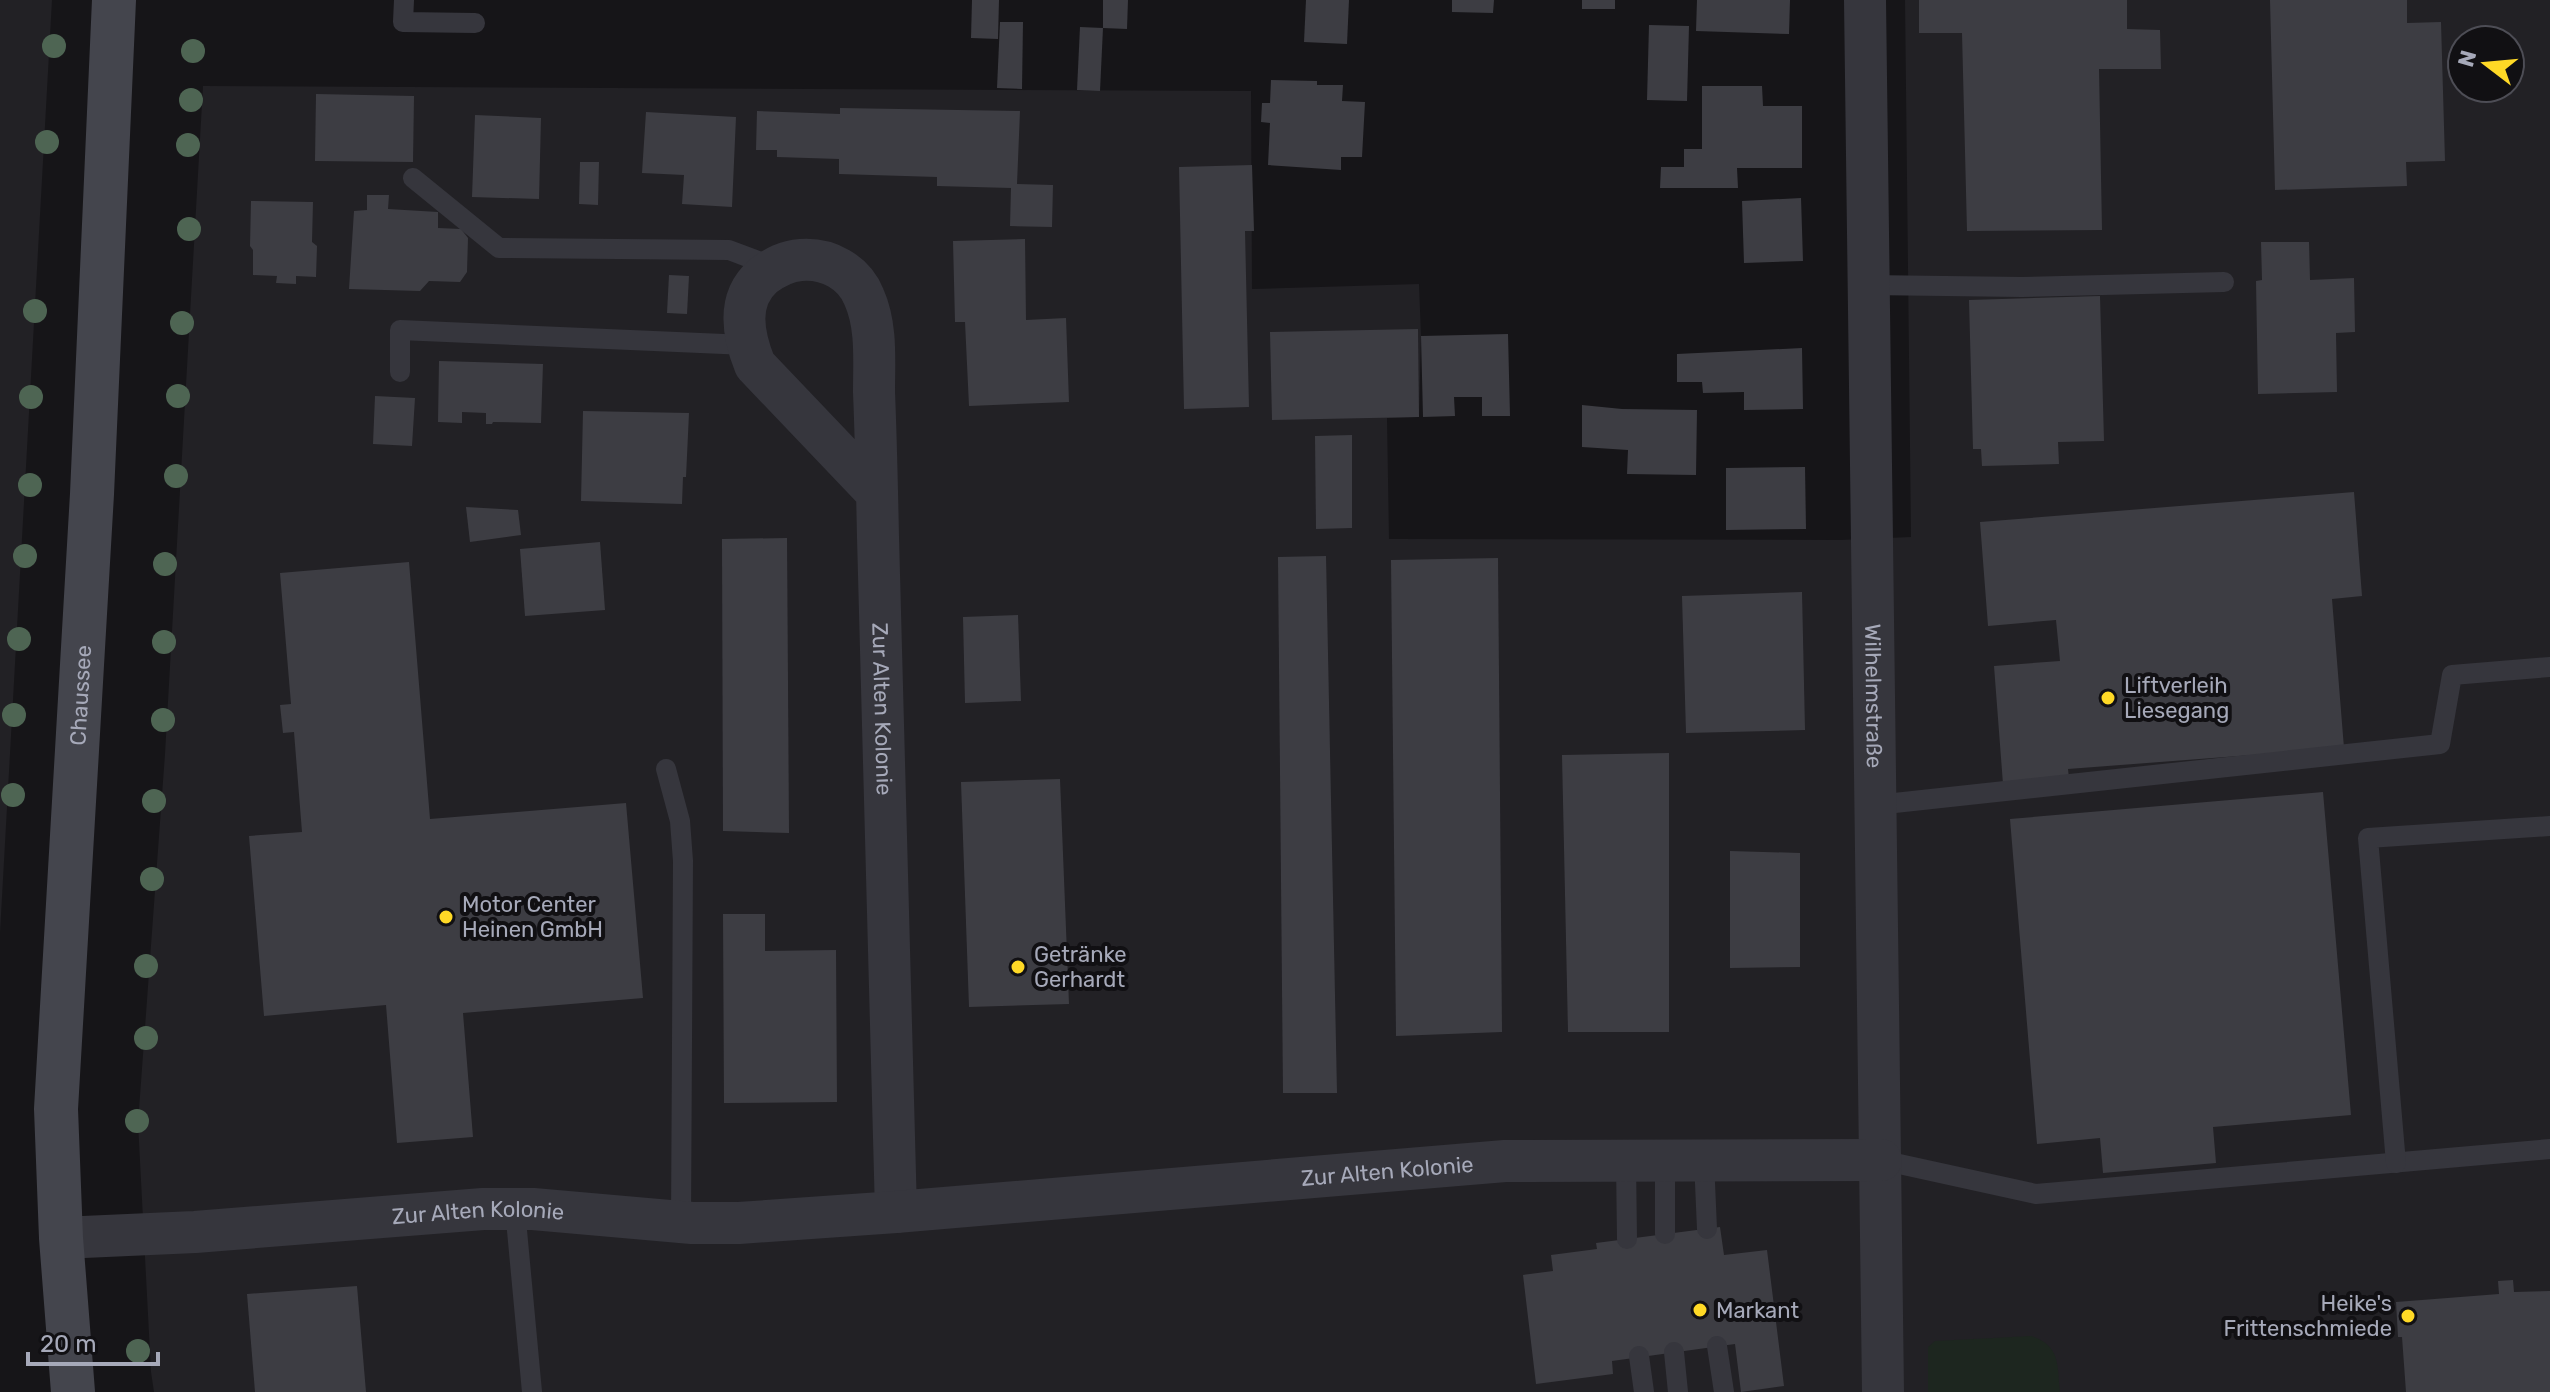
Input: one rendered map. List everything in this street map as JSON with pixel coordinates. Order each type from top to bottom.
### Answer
[{"type":"main road","name":"Chaussee","points":[[73,1392],[61,1238],[56,1109],[91,509],[114,0]]},
{"type":"street","name":"Wilhelmstraße","points":[[1865,0],[1883,1392]]},
{"type":"street","name":"Zur Alten Kolonie","points":[[774,267],[805,260],[829,263],[849,274],[864,294],[873,323],[896,1212]]},
{"type":"street","points":[[774,267],[755,283],[744,306],[743,328],[755,365],[877,493]]},
{"type":"street","name":"Zur Alten Kolonie","points":[[61,1238],[134,1236],[483,1209],[739,1223],[1505,1161],[1881,1160]]},
{"type":"lane","points":[[404,0],[403,22],[475,23]]},
{"type":"lane","points":[[413,178],[499,248],[729,250],[774,267]]},
{"type":"lane","points":[[1868,285],[2022,287],[2224,282]]},
{"type":"lane","points":[[400,372],[400,330],[747,345]]},
{"type":"lane","points":[[1876,805],[2440,744],[2452,675],[2550,667]]},
{"type":"lane","points":[[666,769],[680,821],[683,861],[681,1222]]},
{"type":"lane","points":[[2396,1163],[2368,838],[2550,826]]},
{"type":"lane","points":[[1881,1160],[2036,1194],[2550,1149]]},
{"type":"lane","points":[[1665,1161],[1707,1229]]},
{"type":"lane","points":[[1665,1161],[1665,1234]]},
{"type":"lane","points":[[1627,1239],[1665,1161]]},
{"type":"lane","points":[[515,1209],[532,1392]]},
{"type":"lane","points":[[1717,1346],[1724,1392]]},
{"type":"lane","points":[[1674,1352],[1678,1392]]},
{"type":"lane","points":[[1639,1356],[1644,1392]]},
{"type":"shaded area","points":[[0,0],[52,0],[0,933]]},
{"type":"shaded area","points":[[1905,0],[2550,0],[2550,1392],[154,1392],[138,1123],[165,754],[203,86],[1251,91],[1252,289],[1419,284],[1419,417],[1387,418],[1389,539],[1840,540],[1911,537]]},
{"type":"shaded area","points":[[2031,1336],[2053,1351],[2060,1392],[1928,1392],[1928,1347],[1935,1341]]},
{"type":"building","points":[[972,0],[999,0],[998,39],[971,38]]},
{"type":"building","points":[[1103,0],[1128,0],[1127,29],[1103,28]]},
{"type":"building","points":[[1306,0],[1349,0],[1347,44],[1304,42]]},
{"type":"building","points":[[1452,0],[1494,0],[1493,13],[1452,12]]},
{"type":"building","points":[[1582,0],[1615,0],[1615,9],[1582,9]]},
{"type":"building","points":[[1697,0],[1790,0],[1789,34],[1696,31]]},
{"type":"building","points":[[1919,0],[2127,0],[2127,29],[2160,30],[2161,69],[2099,69],[2102,230],[1967,231],[1962,33],[1919,33]]},
{"type":"building","points":[[2270,0],[2407,0],[2407,23],[2441,22],[2445,161],[2406,162],[2407,186],[2275,190]]},
{"type":"building","points":[[1000,22],[1023,22],[1022,89],[997,88]]},
{"type":"building","points":[[1649,25],[1689,26],[1687,101],[1647,100]]},
{"type":"building","points":[[1080,27],[1103,28],[1100,91],[1077,90]]},
{"type":"building","points":[[1271,80],[1343,85],[1342,101],[1365,102],[1362,157],[1341,157],[1341,170],[1268,165],[1270,123],[1261,122],[1262,103],[1270,103]]},
{"type":"building","points":[[1702,86],[1762,86],[1763,106],[1802,106],[1802,168],[1737,168],[1738,188],[1660,188],[1661,167],[1684,167],[1684,149],[1702,149]]},
{"type":"building","points":[[316,94],[414,96],[413,162],[315,161]]},
{"type":"building","points":[[840,108],[1020,111],[1017,184],[1053,185],[1052,227],[1010,226],[1011,188],[937,186],[937,177],[839,174],[839,159],[777,157],[777,150],[756,150],[757,111],[840,114]]},
{"type":"building","points":[[646,112],[736,117],[732,207],[682,204],[684,175],[642,173]]},
{"type":"building","points":[[475,115],[541,118],[539,199],[472,197]]},
{"type":"building","points":[[580,162],[599,162],[598,205],[579,204]]},
{"type":"building","points":[[1252,165],[1254,231],[1245,231],[1249,407],[1184,409],[1179,167]]},
{"type":"building","points":[[367,195],[389,195],[388,209],[438,212],[438,228],[461,229],[468,238],[467,272],[460,282],[429,281],[420,291],[349,289],[354,211],[367,210]]},
{"type":"building","points":[[1801,198],[1803,261],[1744,263],[1742,201]]},
{"type":"building","points":[[251,201],[313,202],[312,242],[317,246],[316,277],[296,276],[296,284],[276,283],[277,276],[253,275]]},
{"type":"building","points":[[1025,239],[1026,320],[1066,318],[1069,402],[969,406],[965,322],[955,322],[953,241]]},
{"type":"building","points":[[2261,242],[2309,242],[2310,280],[2354,278],[2355,332],[2336,333],[2337,392],[2258,394],[2256,281],[2262,280]]},
{"type":"building","points":[[669,275],[689,276],[687,314],[667,313]]},
{"type":"building","points":[[2100,296],[2104,441],[2058,442],[2059,464],[1982,466],[1981,449],[1973,449],[1969,300]]},
{"type":"building","points":[[1418,329],[1419,417],[1272,420],[1270,332]]},
{"type":"building","points":[[1508,334],[1510,416],[1482,416],[1482,397],[1454,397],[1455,416],[1423,417],[1421,336]]},
{"type":"building","points":[[1802,348],[1803,409],[1744,410],[1744,392],[1703,393],[1702,382],[1677,382],[1677,354]]},
{"type":"building","points":[[439,361],[543,364],[541,423],[486,424],[486,413],[462,412],[462,423],[438,422]]},
{"type":"building","points":[[375,396],[415,398],[412,446],[373,444]]},
{"type":"building","points":[[1582,405],[1697,410],[1696,475],[1627,474],[1628,450],[1582,447]]},
{"type":"building","points":[[583,411],[689,413],[682,504],[581,501]]},
{"type":"building","points":[[1352,435],[1352,528],[1316,529],[1315,436]]},
{"type":"building","points":[[1805,467],[1806,529],[1726,530],[1726,468]]},
{"type":"building","points":[[2354,492],[2362,596],[2332,599],[2344,748],[2068,769],[2069,778],[2003,784],[1994,666],[2060,661],[2056,620],[1988,626],[1980,522]]},
{"type":"building","points":[[466,507],[518,510],[521,535],[470,542]]},
{"type":"building","points":[[787,538],[789,833],[723,831],[722,539]]},
{"type":"building","points":[[600,542],[605,610],[525,616],[520,549]]},
{"type":"building","points":[[1326,556],[1337,1093],[1283,1093],[1278,557]]},
{"type":"building","points":[[1498,558],[1502,1032],[1396,1036],[1391,560]]},
{"type":"building","name":"Motor Center Heinen GmbH","points":[[409,562],[430,819],[626,803],[643,998],[463,1013],[473,1137],[397,1143],[386,1005],[264,1016],[249,836],[302,832],[294,732],[283,733],[280,705],[291,704],[280,573]]},
{"type":"building","points":[[1802,592],[1805,730],[1686,733],[1682,596]]},
{"type":"building","points":[[1018,615],[1021,701],[965,703],[963,617]]},
{"type":"building","points":[[1669,753],[1669,1032],[1568,1032],[1562,755]]},
{"type":"building","points":[[1060,779],[1069,1004],[969,1007],[961,782]]},
{"type":"building","points":[[2323,792],[2351,1115],[2213,1127],[2216,1163],[2103,1173],[2100,1138],[2037,1144],[2010,819]]},
{"type":"building","points":[[1730,851],[1800,853],[1800,967],[1730,968]]},
{"type":"building","points":[[723,914],[765,914],[765,951],[836,950],[837,1102],[724,1103]]},
{"type":"building","points":[[1720,1227],[1724,1255],[1767,1250],[1784,1386],[1741,1392],[1735,1344],[1612,1361],[1613,1374],[1536,1384],[1523,1275],[1553,1271],[1551,1255],[1597,1249],[1596,1243]]},
{"type":"building","points":[[2513,1280],[2514,1292],[2550,1291],[2550,1392],[2406,1392],[2396,1302],[2499,1294],[2498,1281]]},
{"type":"building","points":[[357,1286],[366,1392],[255,1392],[247,1294]]},
{"type":"place","name":"Liftverleih Liesegang","points":[[2108,698]]},
{"type":"place","name":"Motor Center Heinen GmbH","points":[[446,917]]},
{"type":"place","name":"Getränke Gerhardt","points":[[1018,967]]},
{"type":"place","name":"Markant","points":[[1700,1310]]},
{"type":"place","name":"Heike's Frittenschmiede","points":[[2408,1316]]}]
